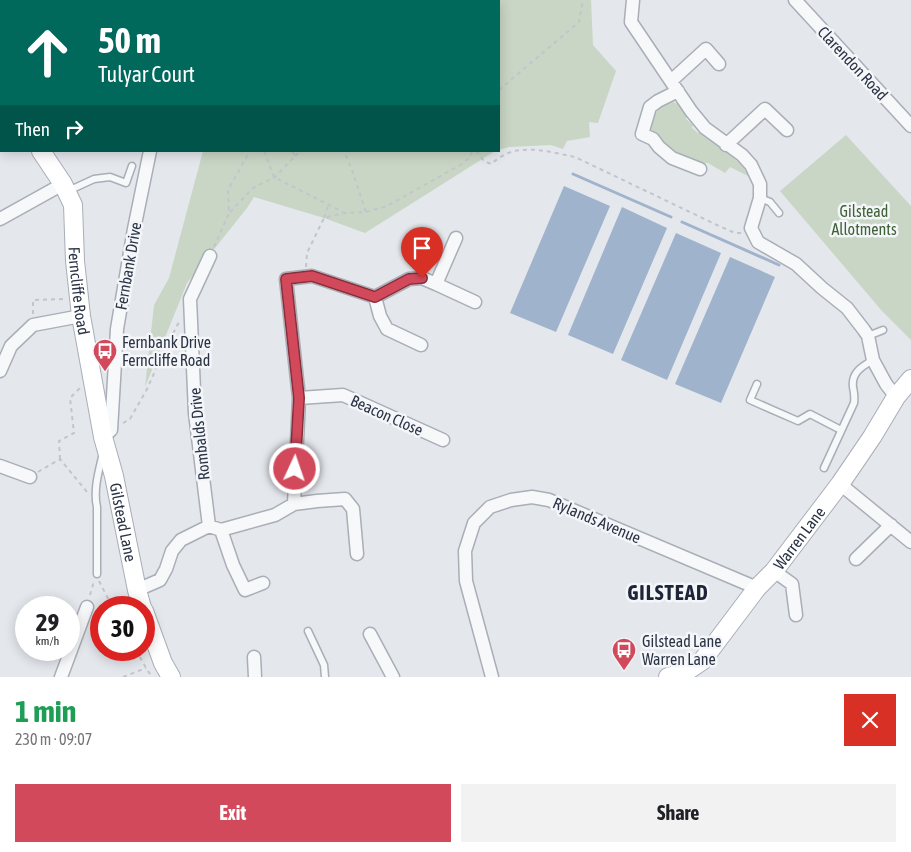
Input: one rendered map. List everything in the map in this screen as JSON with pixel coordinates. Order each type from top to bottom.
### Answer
[{"type":"street","points":[[633,0],[631,22],[691,110],[705,128],[742,155],[751,165],[760,184],[760,198],[751,228],[758,242],[796,264],[846,308],[868,336],[873,360],[886,384],[896,397]]},
{"type":"street","name":"Clarendon Road","points":[[795,0],[910,125]]},
{"type":"street","points":[[700,169],[672,158],[659,147],[653,138],[642,134],[650,107],[675,86],[706,49],[719,64]]},
{"type":"street","points":[[726,145],[765,108],[787,130]]},
{"type":"street","name":"Ferncliffe Road","points":[[42,152],[65,188],[73,205],[75,262],[80,307],[93,386],[106,437]]},
{"type":"street","name":"Fernbank Drive","points":[[106,437],[118,329],[134,229],[150,152]]},
{"type":"street","points":[[0,219],[65,188]]},
{"type":"street","points":[[436,284],[456,238]]},
{"type":"street","name":"Rombalds Drive","points":[[210,256],[190,299],[195,413],[215,528],[245,590],[263,583]]},
{"type":"street","points":[[294,504],[299,398],[286,279],[312,276],[375,297],[409,279],[422,278],[475,302]]},
{"type":"street","points":[[375,297],[380,316],[387,329],[421,345]]},
{"type":"street","points":[[0,371],[11,346],[33,324],[80,307]]},
{"type":"street","name":"Warren Lane","points":[[668,677],[684,673],[702,661],[757,588],[774,571],[840,484],[896,397],[911,379]]},
{"type":"street","name":"Beacon Close","points":[[299,398],[343,395],[443,440]]},
{"type":"street","name":"Gilstead Lane","points":[[106,437],[139,596]]},
{"type":"street","points":[[0,466],[30,477]]},
{"type":"street","points":[[840,484],[911,542]]},
{"type":"street","name":"Rylands Avenue","points":[[492,677],[466,581],[465,551],[474,523],[490,507],[511,500],[532,497],[549,500],[757,588]]},
{"type":"street","points":[[137,590],[160,580],[172,551],[181,540],[215,528],[275,515],[294,504],[317,500],[344,499],[353,509],[357,554]]},
{"type":"street","points":[[856,559],[891,525]]},
{"type":"street","points":[[774,571],[792,584],[796,615]]},
{"type":"street","points":[[61,677],[87,607]]},
{"type":"street","points":[[370,634],[393,677]]},
{"type":"street","points":[[155,644],[171,677]]},
{"type":"street","points":[[254,657],[255,677]]},
{"type":"lane","points":[[65,188],[110,176],[126,184],[132,166]]},
{"type":"lane","points":[[760,198],[770,202],[779,213]]},
{"type":"lane","points":[[868,336],[883,330]]},
{"type":"lane","points":[[824,468],[854,403],[855,395],[852,385],[855,374],[860,368],[873,360]]},
{"type":"lane","points":[[757,384],[750,400],[798,421],[810,414],[841,430]]},
{"type":"lane","points":[[96,574],[96,501],[99,468],[106,437]]},
{"type":"lane","points":[[308,631],[324,665],[325,677]]},
{"type":"path","points":[[500,89],[579,22],[583,0]]},
{"type":"path","points":[[477,152],[484,161],[490,164],[512,152],[529,150],[553,152],[575,157],[736,233],[743,233],[751,228]]},
{"type":"path","points":[[230,213],[228,190],[249,152]]},
{"type":"path","points":[[264,152],[274,177],[344,213]]},
{"type":"path","points":[[293,152],[296,156]]},
{"type":"path","points":[[210,256],[230,213],[253,188],[274,177],[299,152]]},
{"type":"path","points":[[344,152],[366,212]]},
{"type":"path","points":[[324,218],[344,213],[366,212],[387,206],[462,164],[470,157],[472,152]]},
{"type":"path","points":[[305,277],[306,253],[324,218],[328,206],[327,203]]},
{"type":"path","points":[[33,324],[33,300],[80,307]]},
{"type":"path","points":[[106,437],[130,419],[147,389],[179,321]]},
{"type":"path","points":[[93,386],[81,387],[70,398],[74,433],[59,441],[60,459],[91,500],[96,501]]},
{"type":"path","points":[[30,477],[60,459]]},
{"type":"path","points":[[87,607],[96,574]]},
{"type":"path","points":[[96,574],[107,596]]},
{"type":"path","points":[[142,661],[152,677]]},
{"type":"path","points":[[123,677],[146,668]]},
{"type":"green space","points":[[500,0],[591,0],[593,45],[616,71],[598,123],[589,122],[590,137],[567,141],[563,149],[551,145],[509,147],[500,150]]},
{"type":"green space","points":[[673,102],[680,105],[687,117],[686,119],[693,125],[692,128],[698,133],[702,131],[743,166],[748,176],[730,167],[725,173],[708,163],[692,163],[666,149],[653,134],[650,124],[659,108]]},
{"type":"green space","name":"Gilstead Allotments","points":[[846,135],[911,206],[911,340],[882,311],[780,191]]},
{"type":"green space","points":[[203,152],[493,152],[365,233],[324,218],[254,197],[187,283],[145,387],[154,305],[169,278]]},
{"type":"water","points":[[564,186],[610,206],[556,332],[510,313]]},
{"type":"water","points":[[622,207],[667,228],[613,354],[568,335]]},
{"type":"water","points":[[676,233],[721,253],[667,380],[621,360]]},
{"type":"water","points":[[730,257],[775,277],[721,403],[675,384]]},
{"type":"waterway","points":[[573,174],[671,217]]},
{"type":"waterway","points":[[682,222],[779,265]]},
{"type":"place","name":"Fernbank Drive Ferncliffe Road","points":[[105,372]]},
{"type":"place","name":"Gilstead Lane Warren Lane","points":[[624,671]]},
{"type":"district","name":"GILSTEAD","points":[[668,592]]},
{"type":"route","points":[[295,469],[299,398],[286,279],[312,276],[375,297],[409,279],[422,278]]}]
